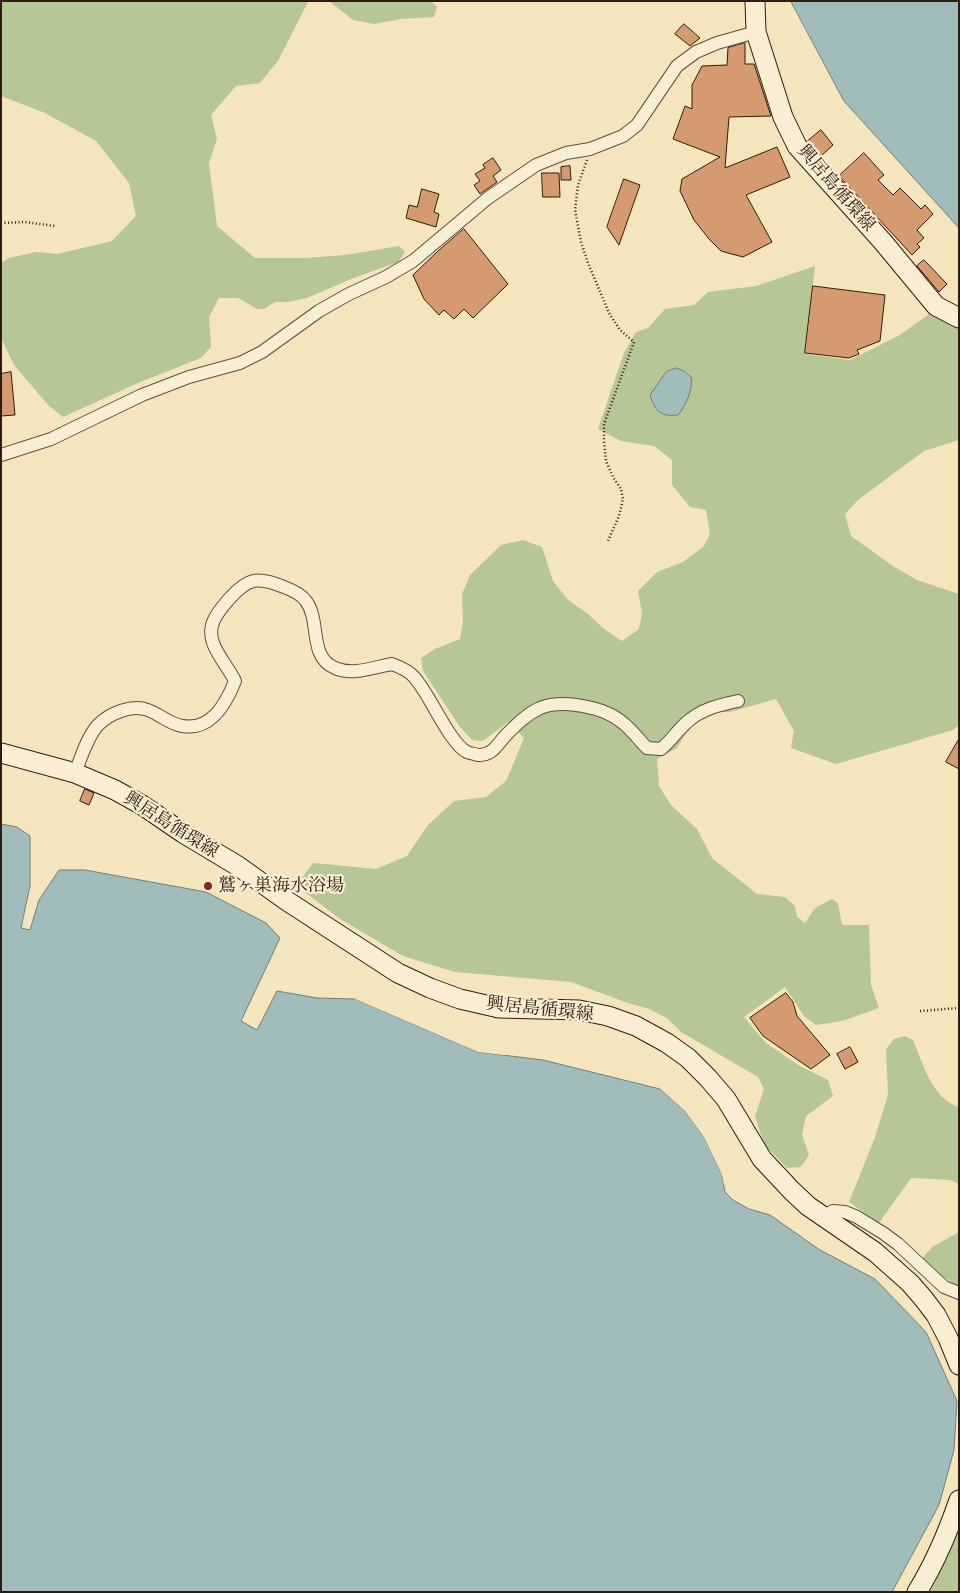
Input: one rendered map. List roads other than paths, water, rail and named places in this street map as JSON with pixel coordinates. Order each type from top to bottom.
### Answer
[{"type":"main road","name":"興居島循環線","points":[[755,1],[756,32],[783,116],[797,146],[883,242],[936,306],[959,318]]},
{"type":"main road","name":"興居島循環線","points":[[1,753],[75,773],[115,790],[238,866],[286,901],[370,956],[398,973],[430,988],[460,999],[499,1008],[579,1010],[608,1016],[636,1026],[667,1043],[688,1058],[726,1098],[762,1159],[792,1192],[823,1217],[875,1252],[923,1298],[948,1338],[959,1365]]},
{"type":"main road","points":[[917,1592],[932,1568],[959,1500]]},
{"type":"street","points":[[1,455],[51,439],[142,395],[189,377],[240,363],[262,352],[318,311],[386,277],[413,261],[488,198],[536,165],[566,153],[590,149],[623,136],[637,125],[677,66],[696,52],[717,43],[756,32]]},
{"type":"street","points":[[75,773],[89,739],[98,725],[122,711],[132,708],[147,709],[182,726],[200,726],[217,715],[228,699],[235,681],[212,642],[212,625],[217,613],[242,585],[255,580],[270,581],[294,591],[306,601],[312,614],[318,648],[324,660],[335,668],[350,672],[392,664],[414,676],[456,743],[467,752],[480,755],[494,750],[505,735],[526,716],[541,708],[562,704],[581,706],[608,713],[624,723],[647,748],[661,749],[696,715],[713,707],[738,701]]},
{"type":"street","points":[[823,1217],[833,1211],[845,1212],[857,1217],[883,1232],[898,1244],[944,1287],[959,1293]]},
{"type":"water","points":[[791,1],[959,1],[959,228],[844,101]]},
{"type":"water","points":[[676,368],[684,371],[692,378],[691,389],[684,407],[678,415],[667,415],[656,409],[650,395],[666,372]]},
{"type":"water","points":[[1,824],[17,827],[30,836],[30,886],[21,928],[30,930],[39,900],[59,870],[85,870],[206,892],[266,923],[280,938],[241,1021],[257,1030],[277,991],[317,998],[355,999],[478,1052],[543,1060],[660,1089],[685,1111],[704,1137],[722,1175],[725,1192],[733,1200],[749,1209],[770,1215],[820,1250],[875,1279],[926,1332],[957,1401],[954,1450],[939,1505],[892,1592],[1,1592]]},
{"type":"place","name":"鷲ヶ巣海水浴場","points":[[208,886]]}]
